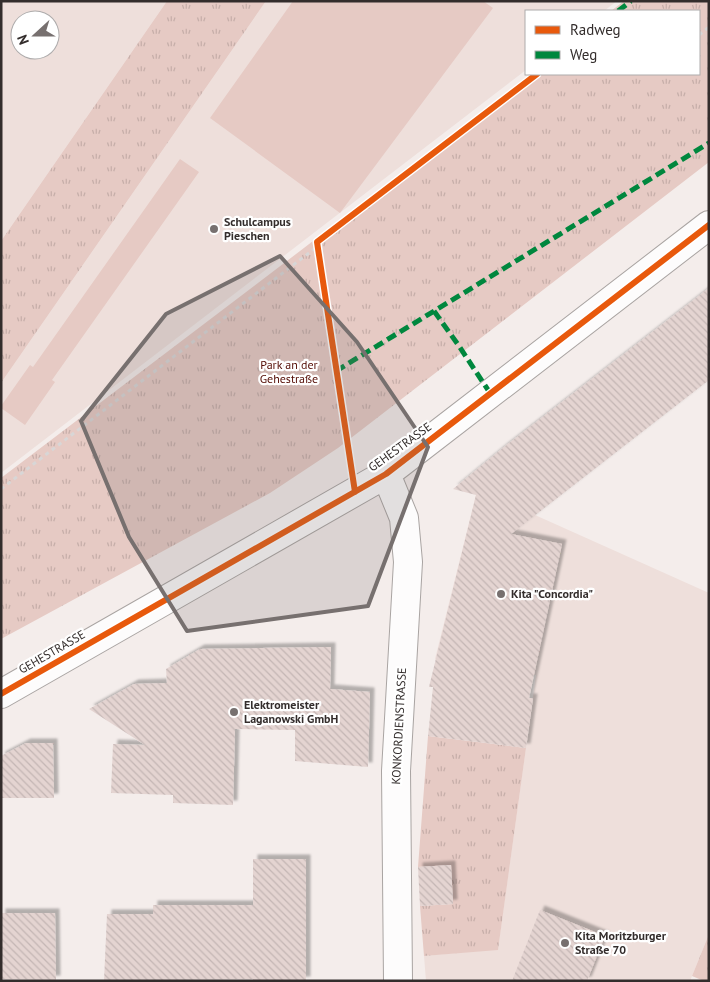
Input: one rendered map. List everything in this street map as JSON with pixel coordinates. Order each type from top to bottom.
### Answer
[{"type":"street","name":"GEHESTRASSE","points":[[1,694],[386,474],[709,225]]},
{"type":"street","name":"KONKORDIENSTRASSE","points":[[386,474],[404,518],[408,562],[396,771],[398,981]]},
{"type":"path","points":[[1,490],[318,246]]},
{"type":"highlighted area","points":[[280,256],[357,342],[428,447],[368,606],[187,631],[129,537],[81,421],[166,314]]},
{"type":"shaded area","points":[[1,1],[167,1],[1,241]]},
{"type":"shaded area","name":"Schulcampus Pieschen","points":[[266,1],[617,1],[605,10],[525,10],[525,71],[1,473],[1,383]]},
{"type":"shaded area","points":[[476,495],[535,515],[709,593],[709,934],[690,981],[426,981],[424,956],[498,949],[536,675],[435,659]]},
{"type":"green space","points":[[167,1],[266,1],[1,383],[1,241]]},
{"type":"green space","points":[[293,1],[483,1],[493,8],[340,213],[210,118]]},
{"type":"green space","name":"Park an der Gehestraße","points":[[624,1],[709,1],[709,162],[338,448],[270,493],[1,639],[1,478],[529,75],[700,75],[700,10],[612,10]]},
{"type":"green space","points":[[180,159],[199,172],[52,380],[55,382],[25,425],[1,408],[1,406],[30,365],[33,367]]},
{"type":"green space","points":[[428,736],[526,748],[498,950],[424,956],[420,906],[453,904],[451,865],[418,867]]},
{"type":"green space","points":[[709,934],[709,981],[704,981],[692,976]]},
{"type":"building","points":[[709,288],[709,380],[511,534],[562,544],[529,698],[533,698],[526,748],[428,736],[433,687],[429,687],[476,495],[453,489],[504,447]]},
{"type":"building","points":[[331,647],[330,689],[370,692],[368,767],[295,761],[295,730],[235,729],[233,805],[173,803],[173,795],[111,793],[113,744],[145,745],[89,709],[134,684],[167,683],[166,669],[200,649]]},
{"type":"building","points":[[26,743],[53,743],[54,798],[1,798],[1,756]]},
{"type":"building","points":[[253,859],[306,859],[306,981],[253,981],[253,979],[104,981],[107,914],[153,914],[153,905],[253,905]]},
{"type":"building","points":[[451,865],[453,904],[420,906],[418,867]]},
{"type":"building","name":"Kita Moritzburger Straße 70","points":[[540,910],[605,936],[587,981],[512,981]]},
{"type":"building","points":[[1,913],[55,913],[56,980],[1,979]]},
{"type":"marked path","points":[[619,10],[631,1]]},
{"type":"marked path","points":[[336,371],[709,143]]},
{"type":"marked path","points":[[434,311],[490,393]]},
{"type":"cycle path","points":[[355,492],[317,242],[536,75]]},
{"type":"cycle path","points":[[1,694],[386,474],[709,225]]},
{"type":"place","name":"Schulcampus Pieschen","points":[[214,229]]},
{"type":"place","name":"Kita \"Concordia\"","points":[[501,594]]},
{"type":"place","name":"Elektromeister Laganowski GmbH","points":[[234,712]]},
{"type":"place","name":"Kita Moritzburger Straße 70","points":[[565,943]]}]
